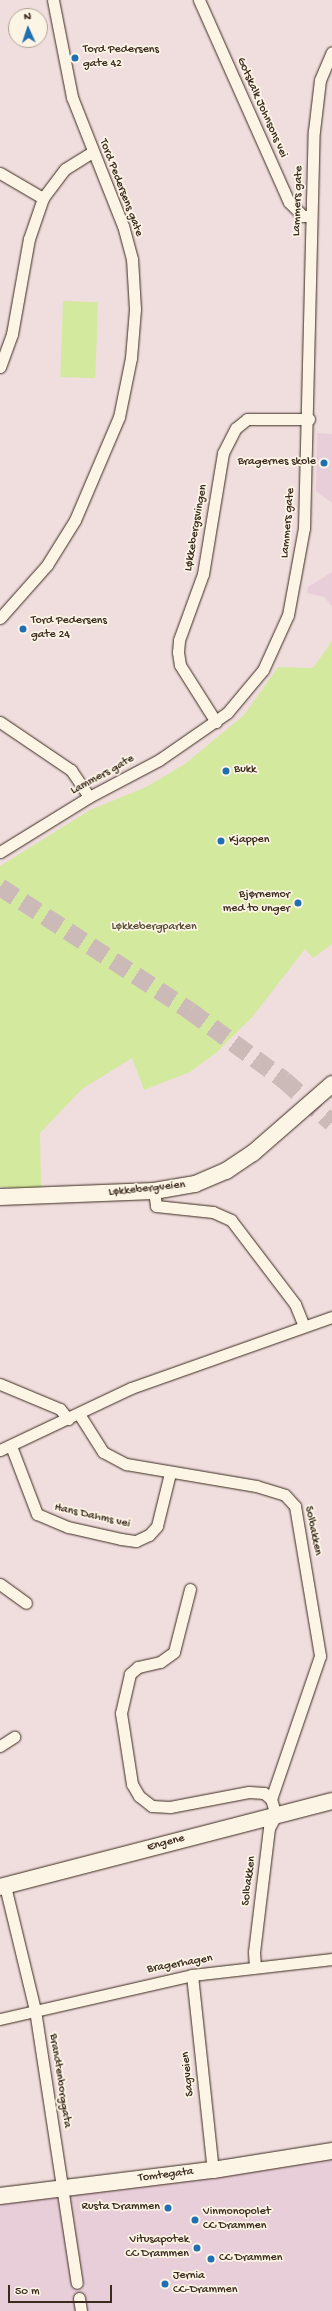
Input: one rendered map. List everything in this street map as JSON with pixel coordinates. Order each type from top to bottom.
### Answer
[{"type":"main road","name":"Løkkebergveien","points":[[0,1197],[154,1191],[195,1184],[239,1163],[332,1084]]},
{"type":"main road","name":"Engene","points":[[2,1886],[332,1801]]},
{"type":"main road","name":"Tomtegata","points":[[0,2196],[213,2170],[332,2151]]},
{"type":"street","name":"Tord Pedersens gate","points":[[0,618],[47,565],[75,520],[119,417],[131,358],[135,309],[132,259],[123,226],[92,153],[68,82],[53,0]]},
{"type":"street","name":"Gotskalk Johnsons vei","points":[[199,0],[288,202],[303,216],[310,216]]},
{"type":"street","name":"Lammers gate","points":[[0,852],[89,797],[132,776],[216,722],[251,688],[288,615],[304,528],[308,419],[310,216],[319,87],[332,52]]},
{"type":"street","points":[[0,367],[12,334],[29,239],[43,198],[65,169],[92,153]]},
{"type":"street","points":[[0,173],[43,198]]},
{"type":"street","name":"Løkkebergsvingen","points":[[216,722],[180,665],[178,652],[179,640],[203,574],[223,453],[236,428],[247,419],[308,419]]},
{"type":"street","points":[[0,722],[71,770],[89,797]]},
{"type":"street","points":[[154,1191],[156,1206],[213,1212],[231,1220],[294,1304],[304,1326]]},
{"type":"street","points":[[0,1450],[131,1388],[332,1317]]},
{"type":"street","name":"Solbakken","points":[[0,1384],[74,1416],[103,1452],[126,1464],[170,1473],[256,1486],[285,1495],[295,1506],[320,1656],[271,1799]]},
{"type":"street","name":"Hans Dahms vei","points":[[11,1446],[37,1514],[68,1527],[121,1539],[136,1540],[149,1535],[157,1526],[170,1473]]},
{"type":"street","points":[[0,1584],[26,1603]]},
{"type":"street","points":[[190,1589],[174,1652],[160,1662],[138,1667],[130,1674],[121,1713],[132,1784],[139,1796],[152,1806],[170,1807],[249,1792],[264,1793],[271,1799],[276,1815]]},
{"type":"street","points":[[0,1746],[14,1737]]},
{"type":"street","name":"Solbakken","points":[[256,1967],[254,1952],[270,1828],[276,1815]]},
{"type":"street","name":"Brandtenborggata","points":[[2,1886],[35,2010],[77,2283]]},
{"type":"street","name":"Bragerhagen","points":[[0,2019],[192,1975],[332,1958]]},
{"type":"street","name":"Sagveien","points":[[192,1975],[213,2170]]},
{"type":"street","points":[[79,2298],[81,2311]]},
{"type":"shaded area","name":"Bragernes skole","points":[[317,433],[332,434],[332,503],[316,491]]},
{"type":"shaded area","points":[[332,572],[332,606],[324,597],[307,593],[308,587]]},
{"type":"shaded area","name":"CC Drammen","points":[[332,2150],[332,2311],[0,2311],[0,2196]]},
{"type":"green space","points":[[63,301],[98,302],[95,378],[60,377]]},
{"type":"green space","name":"Løkkebergparken","points":[[332,641],[332,944],[313,958],[305,949],[253,1016],[217,1052],[190,1072],[144,1090],[132,1058],[82,1089],[40,1133],[41,1189],[0,1187],[0,866],[90,810],[146,787],[185,764],[244,715],[278,667],[313,668]]},
{"type":"tunnel","points":[[0,887],[190,1011],[284,1080],[332,1123]]},
{"type":"place","name":"Tord Pedersens gate 42","points":[[75,58]]},
{"type":"place","name":"Bragernes skole","points":[[324,463]]},
{"type":"place","name":"Tord Pedersens gate 24","points":[[23,629]]},
{"type":"place","name":"Bukk","points":[[226,771]]},
{"type":"place","name":"Kjappen","points":[[221,841]]},
{"type":"place","name":"Bjørnemor med to unger","points":[[298,903]]},
{"type":"place","name":"Rusta Drammen","points":[[168,2208]]},
{"type":"place","name":"Vinmonopolet CC Drammen","points":[[195,2220]]},
{"type":"place","name":"Vitusapotek CC Drammen","points":[[197,2248]]},
{"type":"place","name":"CC Drammen","points":[[211,2259]]},
{"type":"place","name":"Jernia CC-Drammen","points":[[165,2284]]}]
